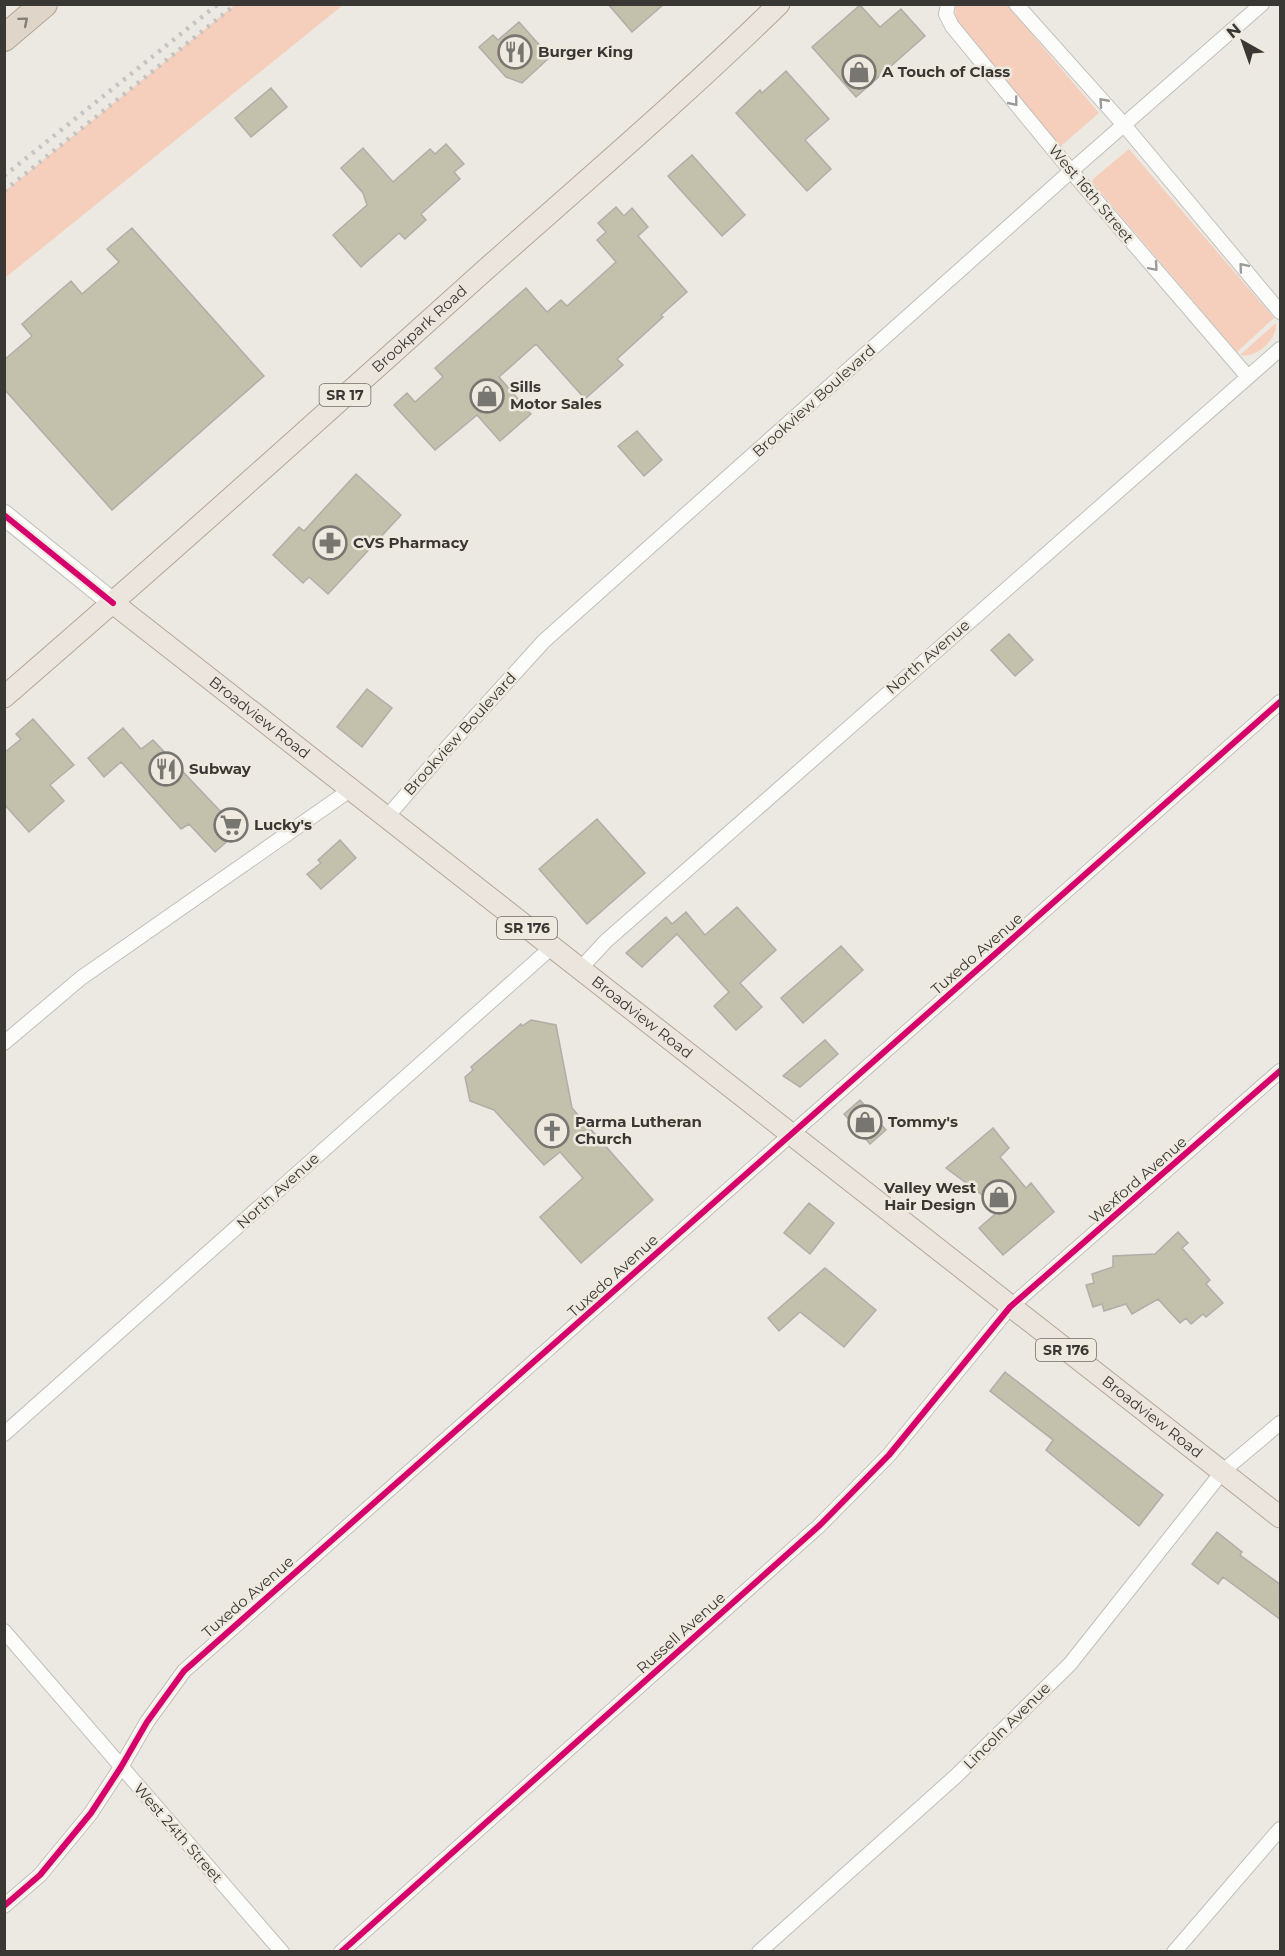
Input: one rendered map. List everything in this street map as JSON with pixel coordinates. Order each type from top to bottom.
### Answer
[{"type":"highway","points":[[4,38],[44,4]]},
{"type":"main road","name":"Brookpark Road","points":[[4,697],[113,603],[730,51],[779,4]]},
{"type":"main road","name":"Broadview Road","points":[[4,515],[350,790],[1281,1517]]},
{"type":"street","name":"West 16th Street","points":[[948,4],[946,14],[952,26],[1071,171],[1248,377]]},
{"type":"street","points":[[1016,4],[1125,126],[1281,312]]},
{"type":"street","name":"Brookview Boulevard","points":[[386,818],[544,641],[1071,171],[1262,4]]},
{"type":"street","name":"North Avenue","points":[[580,969],[606,941],[1281,350]]},
{"type":"street","name":"Tuxedo Avenue","points":[[4,1906],[40,1875],[91,1813],[147,1722],[184,1671],[1281,702]]},
{"type":"street","points":[[4,1043],[81,978],[350,790]]},
{"type":"street","name":"North Avenue","points":[[4,1434],[552,947]]},
{"type":"street","name":"Wexford Avenue","points":[[1010,1307],[1281,1071]]},
{"type":"street","name":"Russell Avenue","points":[[341,1952],[820,1525],[889,1455],[1010,1307]]},
{"type":"street","name":"Lincoln Avenue","points":[[759,1952],[956,1776],[1070,1664],[1222,1471],[1281,1423]]},
{"type":"street","name":"West 24th Street","points":[[4,1631],[282,1952]]},
{"type":"street","points":[[1174,1952],[1281,1829]]},
{"type":"shaded area","points":[[236,4],[343,5],[5,278],[5,191]]},
{"type":"shaded area","points":[[956,5],[1007,5],[1099,113],[1061,146],[1059,145],[958,27],[955,19]]},
{"type":"shaded area","points":[[1129,149],[1274,318],[1237,352],[1092,182]]},
{"type":"shaded area","points":[[1276,323],[1276,329],[1265,347],[1253,354],[1240,355]]},
{"type":"building","points":[[608,4],[664,4],[632,32]]},
{"type":"building","name":"A Touch of Class","points":[[860,5],[880,27],[901,9],[925,36],[856,97],[812,47]]},
{"type":"building","name":"Burger King","points":[[519,22],[550,57],[522,83],[506,77],[479,47],[493,35],[498,40]]},
{"type":"building","points":[[786,71],[829,119],[805,140],[831,169],[807,191],[736,113],[760,90],[762,93]]},
{"type":"building","points":[[271,88],[287,107],[251,137],[235,118]]},
{"type":"building","points":[[446,144],[464,164],[454,172],[460,179],[421,214],[426,220],[405,239],[399,233],[361,267],[333,235],[367,205],[363,193],[341,168],[363,148],[393,182],[430,149],[435,154]]},
{"type":"building","points":[[692,155],[745,215],[722,236],[668,176]]},
{"type":"building","points":[[616,207],[624,216],[632,208],[648,227],[638,236],[687,292],[617,359],[623,365],[585,399],[536,344],[499,377],[531,414],[500,441],[477,415],[435,450],[394,405],[407,393],[415,402],[443,377],[435,368],[526,288],[547,312],[561,300],[567,306],[616,262],[597,240],[606,232],[598,223]]},
{"type":"building","points":[[132,228],[264,376],[112,510],[4,389],[4,360],[32,336],[22,324],[71,281],[82,294],[119,262],[107,249]]},
{"type":"building","points":[[637,431],[662,460],[644,476],[618,446]]},
{"type":"building","name":"CVS Pharmacy","points":[[356,474],[401,515],[328,594],[309,577],[303,583],[273,555],[299,527],[304,531]]},
{"type":"building","points":[[1009,634],[1033,660],[1015,676],[991,650]]},
{"type":"building","points":[[367,689],[392,708],[362,747],[337,727]]},
{"type":"building","points":[[33,719],[74,765],[50,785],[64,801],[29,832],[4,804],[4,753],[21,739],[16,734]]},
{"type":"building","points":[[123,728],[141,749],[153,740],[239,831],[215,852],[189,824],[181,829],[121,762],[104,777],[88,758]]},
{"type":"building","points":[[597,819],[645,873],[587,924],[539,869]]},
{"type":"building","points":[[340,840],[356,858],[321,889],[307,874],[321,863],[318,860]]},
{"type":"building","points":[[737,907],[776,950],[740,983],[762,1007],[736,1030],[714,1006],[729,992],[677,934],[642,967],[626,953],[666,917],[672,924],[686,912],[705,935]]},
{"type":"building","points":[[841,946],[863,970],[803,1023],[781,998]]},
{"type":"building","name":"Parma Lutheran Church","points":[[531,1020],[556,1025],[572,1108],[653,1200],[581,1263],[540,1217],[583,1178],[560,1152],[544,1165],[494,1110],[470,1101],[465,1077],[473,1070],[471,1067],[521,1024],[522,1026]]},
{"type":"building","points":[[825,1040],[838,1054],[800,1087],[783,1076]]},
{"type":"building","name":"Tommy's","points":[[860,1100],[886,1130],[870,1144],[844,1114]]},
{"type":"building","points":[[993,1128],[1009,1148],[1000,1157],[1026,1188],[1031,1183],[1054,1212],[1003,1255],[979,1228],[1001,1209],[946,1168]]},
{"type":"building","points":[[809,1203],[834,1223],[810,1254],[784,1233]]},
{"type":"building","points":[[1178,1232],[1188,1243],[1182,1248],[1210,1280],[1206,1284],[1223,1303],[1206,1317],[1203,1314],[1191,1324],[1186,1318],[1180,1323],[1158,1299],[1132,1314],[1126,1304],[1104,1311],[1102,1304],[1093,1307],[1086,1285],[1094,1283],[1092,1274],[1113,1267],[1113,1256],[1155,1254]]},
{"type":"building","points":[[825,1268],[876,1310],[844,1347],[800,1312],[779,1331],[768,1318]]},
{"type":"building","points":[[1005,1372],[1163,1495],[1139,1526],[1046,1450],[1053,1440],[990,1391]]},
{"type":"building","points":[[1217,1532],[1242,1552],[1240,1555],[1281,1585],[1281,1620],[1223,1577],[1218,1584],[1192,1564]]},
{"type":"railway","points":[[4,176],[218,4]]},
{"type":"railway","points":[[4,191],[236,4]]},
{"type":"cycle path","points":[[4,515],[113,603]]},
{"type":"cycle path","points":[[4,1906],[40,1875],[91,1813],[147,1722],[184,1671],[1280,702]]},
{"type":"cycle path","points":[[341,1952],[820,1525],[889,1455],[1010,1307],[1280,1071]]},
{"type":"place","name":"Burger King","points":[[515,52]]},
{"type":"place","name":"A Touch of Class","points":[[859,72]]},
{"type":"place","name":"Sills Motor Sales","points":[[487,396]]},
{"type":"place","name":"CVS Pharmacy","points":[[330,543]]},
{"type":"place","name":"Subway","points":[[166,769]]},
{"type":"place","name":"Lucky's","points":[[231,825]]},
{"type":"place","name":"Tommy's","points":[[865,1122]]},
{"type":"place","name":"Parma Lutheran Church","points":[[552,1131]]},
{"type":"place","name":"Valley West Hair Design","points":[[999,1197]]}]
